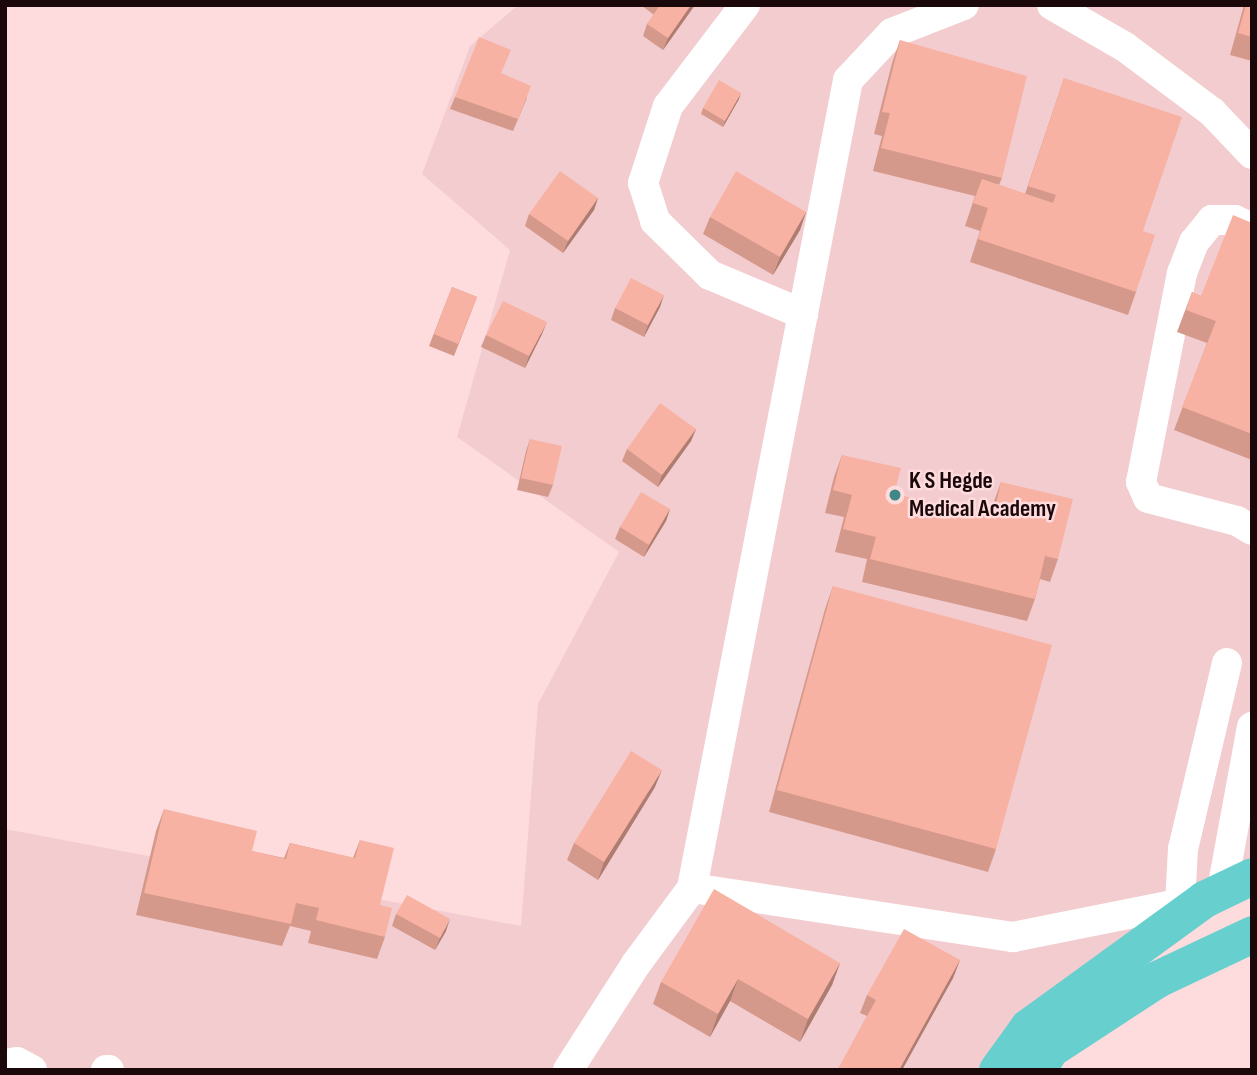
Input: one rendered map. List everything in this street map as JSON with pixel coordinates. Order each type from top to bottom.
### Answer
[{"type":"main road","points":[[997,1070],[1028,1027],[1214,892]]},
{"type":"main road","points":[[1037,1070],[1051,1049],[1157,979],[1252,933]]},
{"type":"street","points":[[745,5],[668,106],[643,183],[655,221],[710,275],[803,314]]},
{"type":"street","points":[[568,1070],[636,964],[692,888],[848,80],[892,33],[964,5]]},
{"type":"street","points":[[1052,5],[1136,55],[1212,113],[1252,154]]},
{"type":"street","points":[[1252,228],[1235,220],[1212,220],[1194,242],[1182,273],[1141,482],[1148,498],[1237,521],[1252,530]]},
{"type":"street","points":[[1214,892],[1183,849],[1227,663]]},
{"type":"street","points":[[1214,892],[1252,727]]},
{"type":"street","points":[[1200,777],[1239,789]]},
{"type":"street","points":[[692,888],[1013,937],[1214,892]]},
{"type":"street","points":[[5,1064],[17,1062],[32,1070]]},
{"type":"shaded area","name":"K S Hegde Medical Academy","points":[[518,5],[1073,5],[1085,10],[1088,5],[1252,5],[1252,863],[981,1070],[5,1070],[5,829],[521,926],[538,704],[619,552],[457,437],[510,250],[422,174],[470,46]]},
{"type":"building","points":[[660,5],[691,5],[668,38],[647,24]]},
{"type":"building","points":[[1246,5],[1252,5],[1252,37],[1238,33]]},
{"type":"building","points":[[479,37],[511,50],[501,73],[531,86],[518,119],[455,97]]},
{"type":"building","points":[[900,40],[1027,76],[1002,178],[881,148],[890,113],[882,112]]},
{"type":"building","points":[[1064,78],[1182,117],[1143,231],[1155,235],[1136,292],[978,239],[988,208],[973,203],[982,179],[1053,203],[1056,195],[1028,186]]},
{"type":"building","points":[[719,80],[741,93],[725,121],[703,108]]},
{"type":"building","points":[[560,171],[598,198],[568,241],[529,214]]},
{"type":"building","points":[[736,171],[806,212],[780,257],[710,217]]},
{"type":"building","points":[[1233,215],[1252,223],[1252,434],[1182,407],[1216,321],[1186,310],[1192,292],[1201,296]]},
{"type":"building","points":[[631,278],[664,295],[648,325],[615,308]]},
{"type":"building","points":[[452,287],[477,297],[458,344],[434,334]]},
{"type":"building","points":[[503,301],[547,322],[529,356],[486,335]]},
{"type":"building","points":[[660,403],[696,429],[662,475],[627,449]]},
{"type":"building","points":[[530,439],[562,446],[553,485],[521,478]]},
{"type":"building","points":[[842,455],[901,468],[894,494],[993,517],[1001,482],[1073,499],[1058,559],[1045,556],[1035,599],[870,559],[876,537],[843,529],[852,495],[833,490]]},
{"type":"building","points":[[641,492],[670,509],[649,545],[620,527]]},
{"type":"building","points":[[833,586],[1052,645],[996,849],[777,790]]},
{"type":"building","points":[[631,751],[662,770],[604,862],[574,843]]},
{"type":"building","points":[[164,809],[257,831],[252,851],[286,859],[290,843],[355,858],[360,840],[394,848],[380,905],[392,908],[385,937],[316,920],[319,908],[296,903],[291,924],[144,893]]},
{"type":"building","points":[[714,889],[840,963],[808,1019],[738,979],[718,1014],[661,982]]},
{"type":"building","points":[[407,895],[450,919],[440,938],[396,914]]},
{"type":"building","points":[[904,929],[960,960],[899,1070],[843,1070],[839,1067],[876,1000],[867,995]]},
{"type":"place","name":"K S Hegde Medical Academy","points":[[895,495]]}]
